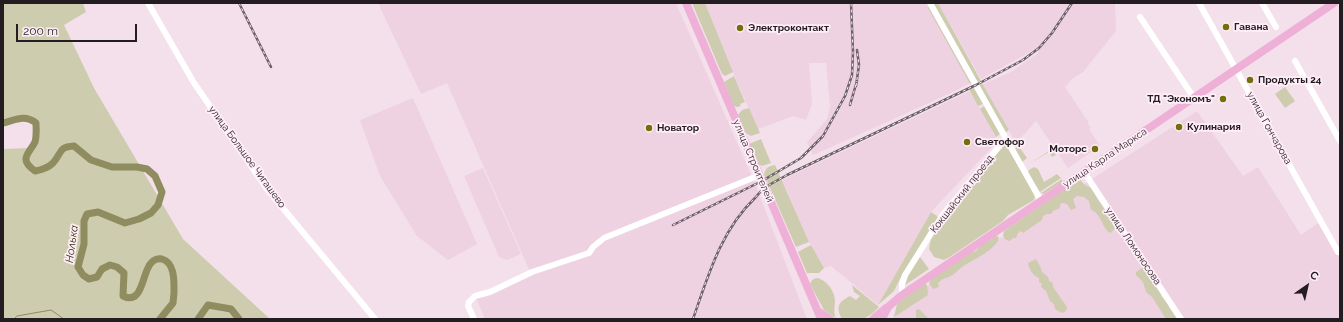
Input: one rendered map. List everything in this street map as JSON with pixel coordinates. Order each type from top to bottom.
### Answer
[{"type":"main road","name":"улица Строителей","points":[[686,3],[821,319]]},
{"type":"main road","name":"улица Карла Маркса","points":[[882,319],[888,307],[902,295],[1334,3]]},
{"type":"main road","points":[[873,319],[888,307]]},
{"type":"main road","points":[[816,310],[830,319]]},
{"type":"street","name":"улица Большое Чигашево","points":[[148,3],[194,83],[267,189],[376,319]]},
{"type":"street","points":[[930,3],[1041,201]]},
{"type":"street","name":"улица Гончарова","points":[[1199,3],[1288,161],[1328,236],[1338,252],[1340,251]]},
{"type":"street","points":[[1262,3],[1276,27]]},
{"type":"street","points":[[1140,17],[1194,98]]},
{"type":"street","points":[[1296,61],[1340,141]]},
{"type":"street","name":"Кокшайский проезд","points":[[902,295],[902,284],[905,275],[942,216],[1006,138]]},
{"type":"street","name":"улица Ломоносова","points":[[1084,172],[1181,319]]},
{"type":"street","points":[[474,319],[468,306],[469,302],[475,296],[490,292],[532,272],[589,253],[593,247],[604,238],[760,175]]},
{"type":"shaded area","points":[[378,3],[676,3],[756,186],[807,319],[485,319],[476,298],[531,274],[447,83],[421,94]]},
{"type":"shaded area","points":[[705,3],[927,3],[970,83],[813,155],[807,142],[827,119],[830,107],[826,63],[809,63],[812,104],[806,120],[793,116],[758,129]]},
{"type":"shaded area","points":[[938,3],[1115,3],[1116,31],[1083,72],[1072,79],[1065,87],[1089,123],[1088,124],[1091,128],[1089,129],[1100,146],[1068,168],[1036,121],[1016,143],[983,84],[1011,72],[1038,53],[1037,48],[981,79]]},
{"type":"shaded area","points":[[970,91],[998,141],[931,212],[878,305],[831,266],[824,268],[809,242],[782,180]]},
{"type":"shaded area","points":[[413,98],[477,244],[448,260],[417,236],[380,176],[360,120]]},
{"type":"shaded area","points":[[1197,111],[1243,176],[1258,167],[1301,235],[1318,223],[1340,258],[1340,319],[892,319],[902,302]]},
{"type":"shaded area","points":[[483,168],[521,254],[507,260],[499,257],[464,176]]},
{"type":"green space","points":[[3,3],[83,3],[86,12],[64,25],[94,88],[183,239],[270,319],[3,319],[3,149],[30,148],[36,136],[36,123],[28,118],[20,118],[3,123]]},
{"type":"green space","points":[[692,3],[705,3],[733,72],[725,76],[722,74]]},
{"type":"green space","points":[[932,3],[938,3],[981,81],[977,82]]},
{"type":"green space","points":[[928,6],[971,83],[970,84],[928,8]]},
{"type":"green space","points":[[734,76],[745,102],[740,104],[741,106],[737,107],[734,106],[724,82]]},
{"type":"green space","points":[[982,83],[1009,130],[1005,133],[979,85]]},
{"type":"green space","points":[[1285,87],[1295,101],[1285,108],[1275,94]]},
{"type":"green space","points":[[974,88],[983,104],[978,106],[970,91],[970,89]]},
{"type":"green space","points":[[984,106],[1000,134],[996,137],[980,109]]},
{"type":"green space","points":[[749,108],[760,133],[751,136],[746,133],[738,115],[742,110]]},
{"type":"green space","points":[[761,139],[771,163],[762,166],[758,164],[749,144]]},
{"type":"green space","points":[[1002,145],[1006,145],[1035,194],[1034,200],[1008,215],[1003,221],[948,258],[944,260],[934,257],[929,249],[931,238],[944,218]]},
{"type":"green space","points":[[1017,147],[1020,148],[1027,158],[1022,162],[1014,150]]},
{"type":"green space","points":[[1052,149],[1056,155],[1052,157],[1049,152],[1028,165]]},
{"type":"green space","points":[[775,165],[809,242],[796,247],[764,174],[768,168]]},
{"type":"green space","points":[[1034,167],[1038,169],[1044,182],[1057,174],[1061,178],[1040,192],[1028,173],[1029,170]]},
{"type":"green space","points":[[1082,177],[1081,181],[1086,186],[1092,188],[1094,194],[1112,219],[1115,229],[1110,233],[1097,214],[1091,210],[1089,201],[1084,197],[1077,196],[1073,199],[1076,208],[1071,210],[1067,204],[1060,204],[1060,208],[1053,211],[1051,214],[1043,216],[1042,220],[1023,233],[1021,231],[1018,233],[1016,238],[1013,238],[1010,241],[1006,240],[1003,236],[1004,231]]},
{"type":"green space","points":[[1062,179],[1062,182],[1044,194],[1041,193]]},
{"type":"green space","points":[[931,212],[938,218],[902,275],[894,291],[878,305]]},
{"type":"green space","points":[[997,236],[999,238],[997,242],[989,251],[962,267],[951,276],[945,278],[938,283],[939,287],[933,289],[929,283],[932,278],[971,252],[976,251],[993,237]]},
{"type":"green space","points":[[811,245],[824,268],[819,273],[807,273],[798,252]]},
{"type":"green space","points":[[920,257],[929,269],[905,285],[908,276]]},
{"type":"green space","points":[[1036,259],[1042,272],[1048,277],[1050,282],[1052,282],[1053,287],[1067,307],[1066,311],[1062,313],[1055,309],[1054,304],[1050,301],[1046,291],[1041,287],[1042,284],[1039,282],[1039,278],[1030,270],[1028,263]]},
{"type":"green space","points":[[1144,267],[1161,292],[1161,296],[1169,304],[1169,307],[1177,319],[1166,319],[1152,297],[1146,292],[1143,282],[1136,275],[1136,272]]},
{"type":"green space","points":[[816,278],[826,283],[832,290],[835,297],[834,312],[836,318],[824,310],[810,284],[812,280]]},
{"type":"green space","points":[[923,283],[927,285],[928,295],[894,317],[897,304]]},
{"type":"green space","points":[[852,285],[879,307],[870,315],[862,319],[842,319],[839,311],[839,305],[841,302],[850,296],[856,300],[860,296],[854,292]]},
{"type":"green space","points":[[919,309],[929,319],[916,319],[916,310]]},
{"type":"waterway","name":"Нолька","points":[[3,123],[24,118],[32,120],[36,123],[35,142],[26,156],[27,163],[35,171],[53,163],[63,149],[74,146],[91,160],[112,167],[137,167],[147,169],[155,176],[162,192],[158,205],[151,213],[139,219],[125,223],[98,212],[87,214],[84,221],[84,244],[78,267],[83,275],[89,279],[97,277],[102,269],[110,265],[117,267],[124,273],[123,296],[130,298],[135,296],[138,292],[148,267],[152,262],[157,259],[162,259],[172,268],[174,292]]},
{"type":"waterway","name":"Нолька","points":[[160,319],[173,303],[174,293]]},
{"type":"waterway","name":"Нолька","points":[[198,319],[208,305],[231,309],[239,319]]},
{"type":"waterway","points":[[14,319],[17,316],[51,310],[64,319]]},
{"type":"railway","points":[[239,3],[271,67]]},
{"type":"railway","points":[[673,225],[762,181],[801,158],[823,136],[845,96],[852,75],[853,52],[851,3]]},
{"type":"railway","points":[[693,319],[710,270],[724,239],[743,211],[765,188],[787,175],[976,85],[1023,60],[1039,48],[1052,33],[1072,3]]},
{"type":"railway","points":[[856,86],[859,65],[857,50]]},
{"type":"railway","points":[[850,105],[857,81]]},
{"type":"place","name":"Гавана","points":[[1226,27]]},
{"type":"place","name":"Электроконтакт","points":[[740,28]]},
{"type":"place","name":"Продукты 24","points":[[1250,80]]},
{"type":"place","name":"ТД \"Экономъ\"","points":[[1223,99]]},
{"type":"place","name":"Кулинария","points":[[1179,127]]},
{"type":"place","name":"Новатор","points":[[649,128]]},
{"type":"place","name":"Светофор","points":[[967,142]]},
{"type":"place","name":"Моторс","points":[[1095,149]]}]
